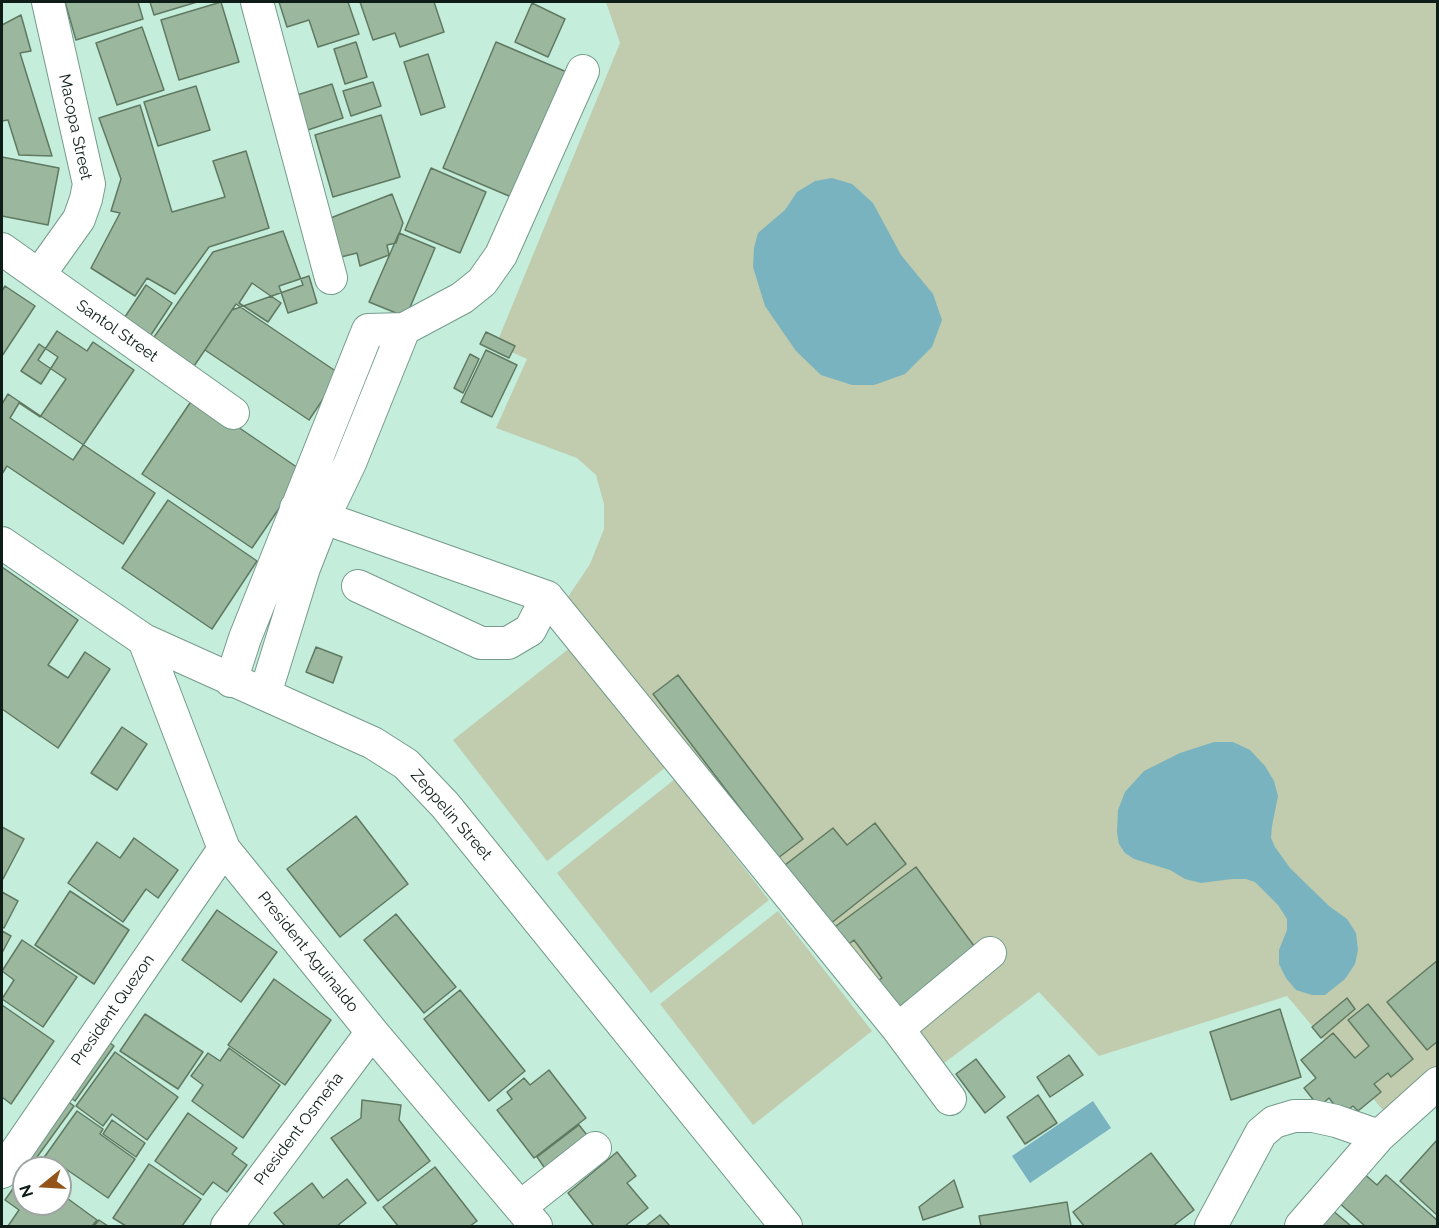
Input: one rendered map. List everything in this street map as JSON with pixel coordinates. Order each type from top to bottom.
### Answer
[{"type":"street","name":"Macopa Street","points":[[39,275],[79,219],[89,184],[48,2]]},
{"type":"street","points":[[257,2],[331,278]]},
{"type":"street","points":[[231,681],[245,638],[310,513],[350,463],[404,329],[462,298],[482,282],[515,224],[583,71]]},
{"type":"street","name":"Santol Street","points":[[2,249],[233,413]]},
{"type":"street","points":[[310,513],[548,597],[898,1029],[950,1100]]},
{"type":"street","points":[[265,694],[304,568],[310,513]]},
{"type":"street","name":"Zeppelin Street","points":[[2,543],[144,640],[373,743],[406,764],[445,805],[786,1227]]},
{"type":"street","points":[[358,586],[482,643],[508,642],[530,630],[548,597]]},
{"type":"street","name":"President Aguinaldo","points":[[144,640],[224,849],[372,1032],[528,1217]]},
{"type":"street","name":"President Quezon","points":[[2,1172],[224,849]]},
{"type":"street","points":[[898,1029],[990,952]]},
{"type":"street","name":"President Osmeña","points":[[229,1226],[372,1032]]},
{"type":"street","points":[[1300,1227],[1379,1136],[1437,1083]]},
{"type":"street","points":[[1211,1227],[1261,1133],[1274,1122],[1294,1116],[1313,1116],[1336,1120],[1379,1136]]},
{"type":"street","points":[[528,1217],[595,1148]]},
{"type":"green space","points":[[606,2],[1437,2],[1437,1067],[1387,1115],[1287,996],[1099,1056],[1039,992],[940,1066],[566,600],[590,564],[604,529],[604,504],[596,475],[577,458],[496,428],[527,359],[496,345],[620,43]]},
{"type":"green space","points":[[571,647],[666,767],[547,861],[453,740]]},
{"type":"green space","points":[[675,779],[769,900],[651,993],[557,873]]},
{"type":"green space","points":[[778,911],[872,1031],[753,1125],[660,1004]]},
{"type":"water","points":[[832,178],[852,184],[873,203],[901,255],[933,294],[942,320],[932,347],[905,374],[874,385],[852,385],[821,375],[796,351],[765,306],[753,267],[758,233],[785,210],[797,192],[815,181]]},
{"type":"water","points":[[1214,742],[1233,742],[1250,750],[1265,766],[1274,781],[1278,796],[1271,838],[1275,847],[1290,868],[1329,906],[1347,919],[1356,933],[1358,950],[1355,964],[1345,979],[1325,995],[1312,995],[1296,990],[1286,978],[1279,964],[1279,950],[1287,930],[1287,919],[1278,905],[1255,882],[1246,879],[1232,879],[1201,883],[1185,879],[1170,870],[1134,859],[1125,853],[1119,844],[1118,810],[1125,792],[1144,771],[1180,753]]},
{"type":"water","points":[[1093,1101],[1111,1128],[1030,1183],[1012,1156]]},
{"type":"building","points":[[65,2],[138,2],[143,19],[76,40]]},
{"type":"building","points":[[150,2],[197,2],[154,15]]},
{"type":"building","points":[[221,2],[239,62],[179,80],[161,20]]},
{"type":"building","points":[[279,2],[348,2],[359,34],[318,47],[309,20],[287,27]]},
{"type":"building","points":[[360,2],[434,2],[444,32],[400,47],[395,33],[373,40]]},
{"type":"building","points":[[532,3],[565,19],[548,57],[515,42]]},
{"type":"building","points":[[21,15],[31,51],[20,53],[52,156],[19,155],[8,120],[2,121],[2,25]]},
{"type":"building","points":[[142,27],[164,90],[117,105],[96,43]]},
{"type":"building","points":[[356,42],[367,77],[345,84],[334,49]]},
{"type":"building","points":[[496,42],[569,73],[516,199],[443,168]]},
{"type":"building","points":[[428,54],[445,107],[421,115],[404,62]]},
{"type":"building","points":[[373,82],[381,106],[351,116],[343,91]]},
{"type":"building","points":[[332,84],[343,118],[305,131],[294,96]]},
{"type":"building","points":[[196,86],[210,130],[158,146],[144,102]]},
{"type":"building","points":[[140,105],[172,212],[225,197],[213,161],[246,151],[269,228],[209,247],[175,294],[147,278],[135,296],[91,268],[120,213],[111,211],[121,179],[99,118]]},
{"type":"building","points":[[381,115],[400,177],[333,197],[315,135]]},
{"type":"building","points":[[2,157],[59,168],[48,225],[2,216]]},
{"type":"building","points":[[431,168],[486,192],[460,253],[405,230]]},
{"type":"building","points":[[392,194],[403,223],[396,243],[387,245],[389,255],[360,266],[357,253],[341,257],[328,219]]},
{"type":"building","points":[[283,231],[303,285],[232,310],[190,372],[150,343],[213,252]]},
{"type":"building","points":[[399,233],[435,248],[406,317],[369,302]]},
{"type":"building","points":[[309,276],[317,303],[288,313],[279,286]]},
{"type":"building","points":[[252,283],[281,303],[268,322],[239,303]]},
{"type":"building","points":[[146,285],[172,303],[147,341],[121,323]]},
{"type":"building","points":[[5,286],[35,306],[2,356],[2,291]]},
{"type":"building","points":[[236,304],[340,374],[309,420],[205,350]]},
{"type":"building","points":[[57,331],[87,351],[93,342],[134,370],[73,460],[10,418],[19,403],[40,417],[66,379],[38,360]]},
{"type":"building","points":[[486,332],[515,346],[509,358],[480,344]]},
{"type":"building","points":[[39,344],[58,357],[41,384],[21,371]]},
{"type":"building","points":[[486,350],[517,365],[492,417],[461,402]]},
{"type":"building","points":[[470,354],[479,359],[463,393],[454,388]]},
{"type":"building","points":[[8,394],[155,493],[123,544],[7,466],[2,474],[2,404]]},
{"type":"building","points":[[194,397],[304,472],[252,548],[142,474]]},
{"type":"building","points":[[168,500],[257,561],[212,629],[122,568]]},
{"type":"building","points":[[2,567],[78,620],[48,665],[68,678],[85,652],[110,669],[58,748],[2,709]]},
{"type":"building","points":[[316,647],[342,657],[333,683],[306,672]]},
{"type":"building","points":[[678,675],[803,839],[778,858],[653,694]]},
{"type":"building","points":[[122,727],[147,744],[117,790],[91,773]]},
{"type":"building","points":[[356,816],[408,884],[340,937],[287,869]]},
{"type":"building","points":[[875,823],[906,864],[830,924],[785,865],[833,828],[847,845]]},
{"type":"building","points":[[2,827],[24,839],[3,879],[2,878]]},
{"type":"building","points":[[134,838],[178,870],[158,898],[146,889],[123,922],[68,883],[97,842],[120,858]]},
{"type":"building","points":[[916,867],[977,950],[892,1012],[873,985],[882,978],[854,940],[845,947],[832,929]]},
{"type":"building","points":[[70,891],[129,930],[94,984],[35,945]]},
{"type":"building","points":[[2,892],[18,901],[4,928],[2,927]]},
{"type":"building","points":[[217,910],[277,952],[241,1002],[182,960]]},
{"type":"building","points":[[396,914],[456,987],[424,1013],[364,940]]},
{"type":"building","points":[[2,931],[11,936],[2,953]]},
{"type":"building","points":[[22,940],[77,977],[43,1027],[2,999],[14,980],[2,971]]},
{"type":"building","points":[[1438,960],[1438,1041],[1427,1050],[1387,1002]]},
{"type":"building","points":[[274,979],[331,1020],[285,1085],[228,1045]]},
{"type":"building","points":[[460,990],[525,1071],[489,1101],[424,1019]]},
{"type":"building","points":[[1347,998],[1355,1009],[1321,1038],[1312,1027]]},
{"type":"building","points":[[1368,1004],[1413,1059],[1391,1077],[1388,1073],[1374,1084],[1381,1092],[1358,1111],[1353,1106],[1342,1115],[1329,1098],[1319,1107],[1304,1088],[1316,1078],[1301,1060],[1333,1033],[1355,1058],[1369,1046],[1348,1020]]},
{"type":"building","points":[[2,1005],[54,1041],[11,1104],[2,1097]]},
{"type":"building","points":[[1280,1009],[1301,1077],[1231,1100],[1210,1032]]},
{"type":"building","points":[[145,1014],[203,1052],[178,1089],[120,1051]]},
{"type":"building","points":[[101,1036],[114,1046],[75,1101],[61,1091]]},
{"type":"building","points":[[229,1048],[280,1085],[243,1138],[192,1101],[203,1085],[191,1076],[208,1053],[220,1061]]},
{"type":"building","points":[[115,1052],[178,1097],[147,1140],[112,1114],[103,1126],[76,1106]]},
{"type":"building","points":[[1069,1055],[1083,1075],[1050,1097],[1037,1077]]},
{"type":"building","points":[[976,1059],[1005,1097],[985,1113],[956,1074]]},
{"type":"building","points":[[549,1070],[586,1118],[534,1158],[497,1110],[512,1099],[507,1092],[524,1078],[530,1085]]},
{"type":"building","points":[[58,1094],[74,1106],[38,1156],[22,1156],[17,1152]]},
{"type":"building","points":[[1038,1095],[1057,1123],[1025,1144],[1007,1117]]},
{"type":"building","points":[[362,1100],[401,1105],[399,1120],[430,1161],[378,1201],[331,1138],[361,1118]]},
{"type":"building","points":[[77,1111],[103,1129],[100,1134],[135,1159],[108,1198],[72,1173],[72,1156],[45,1156]]},
{"type":"building","points":[[188,1113],[237,1148],[232,1154],[247,1165],[227,1192],[213,1182],[203,1195],[155,1161]]},
{"type":"building","points":[[112,1120],[145,1143],[136,1157],[103,1134]]},
{"type":"building","points":[[579,1125],[594,1144],[551,1177],[537,1157]]},
{"type":"building","points":[[1438,1141],[1438,1216],[1400,1181]]},
{"type":"building","points":[[617,1152],[636,1176],[627,1183],[648,1208],[625,1226],[594,1226],[568,1193]]},
{"type":"building","points":[[1151,1153],[1194,1210],[1173,1226],[1084,1226],[1073,1212]]},
{"type":"building","points":[[149,1164],[201,1199],[182,1226],[126,1226],[113,1218]]},
{"type":"building","points":[[435,1167],[477,1221],[470,1226],[398,1226],[383,1207]]},
{"type":"building","points":[[1362,1172],[1377,1185],[1386,1175],[1438,1221],[1438,1226],[1365,1226],[1337,1201]]},
{"type":"building","points":[[347,1179],[366,1203],[337,1226],[285,1226],[274,1213],[312,1183],[323,1198]]},
{"type":"building","points":[[954,1180],[963,1207],[923,1220],[919,1207]]},
{"type":"building","points":[[12,1190],[12,1205],[5,1200]]},
{"type":"building","points":[[72,1202],[97,1220],[92,1226],[8,1226],[15,1216],[72,1216]]},
{"type":"building","points":[[1067,1202],[1071,1226],[981,1226],[979,1216]]},
{"type":"building","points":[[1332,1210],[1351,1226],[1317,1226]]},
{"type":"building","points":[[660,1215],[670,1226],[646,1226]]},
{"type":"building","points":[[99,1220],[108,1226],[94,1226]]}]
